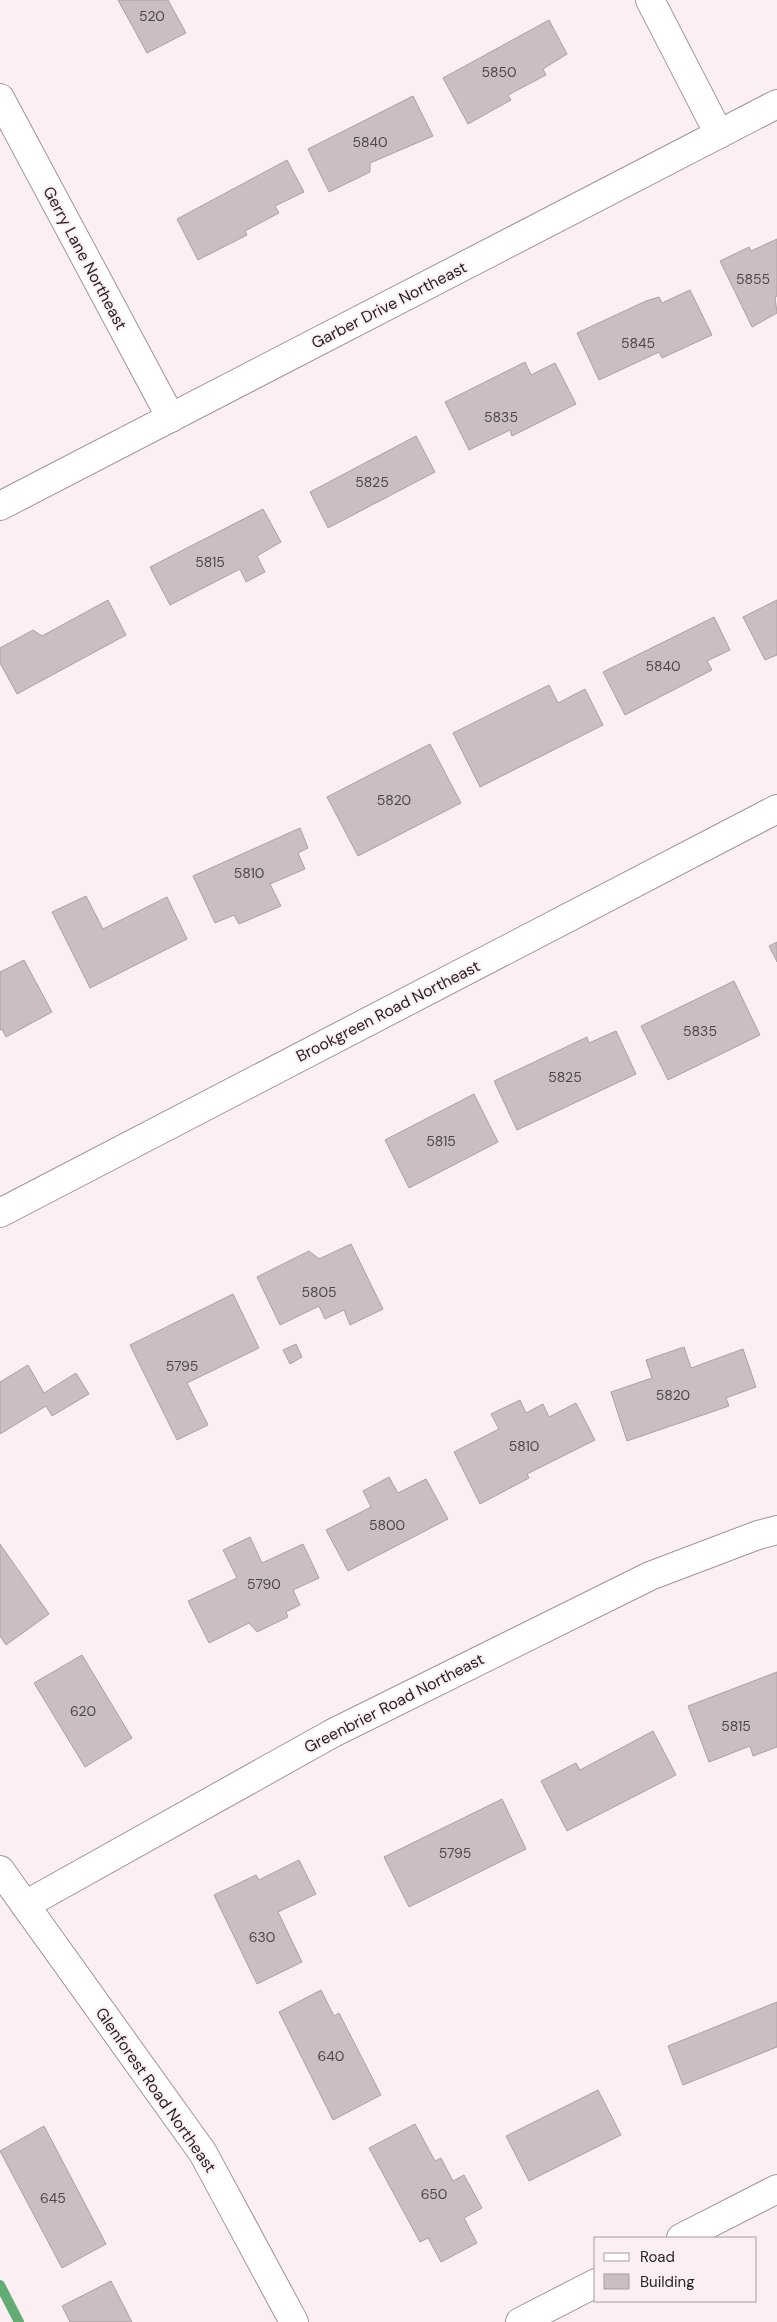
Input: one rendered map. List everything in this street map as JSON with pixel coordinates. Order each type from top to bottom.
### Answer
[{"type":"street","points":[[650,0],[719,134]]},
{"type":"street","name":"Gerry Lane Northeast","points":[[0,98],[171,418]]},
{"type":"street","name":"Garber Drive Northeast","points":[[0,506],[777,104]]},
{"type":"street","name":"Brookgreen Road Northeast","points":[[0,1213],[777,809]]},
{"type":"street","name":"Greenbrier Road Northeast","points":[[25,1905],[333,1732],[650,1576],[758,1535],[777,1530]]},
{"type":"street","name":"Glenforest Road Northeast","points":[[0,1870],[203,2154],[294,2322]]},
{"type":"street","points":[[683,2237],[777,2188]]},
{"type":"street","points":[[520,2322],[594,2284]]},
{"type":"building","points":[[118,0],[168,0],[186,33],[147,53]]},
{"type":"building","points":[[549,20],[567,54],[543,69],[546,75],[508,95],[511,100],[468,124],[443,78]]},
{"type":"building","points":[[413,96],[433,136],[370,163],[370,172],[329,192],[308,149]]},
{"type":"building","points":[[287,160],[304,192],[275,206],[279,213],[245,231],[247,235],[198,260],[177,219]]},
{"type":"building","points":[[777,239],[777,296],[775,297],[777,313],[752,327],[720,261],[749,247],[751,251]]},
{"type":"building","points":[[690,290],[712,335],[662,358],[659,352],[599,380],[577,333],[646,301],[659,297],[662,303]]},
{"type":"building","points":[[525,362],[531,375],[555,363],[576,404],[512,436],[510,430],[469,450],[445,402]]},
{"type":"building","points":[[416,436],[435,472],[328,528],[310,492]]},
{"type":"building","points":[[263,509],[281,542],[257,556],[265,572],[246,582],[240,569],[170,605],[150,567]]},
{"type":"building","points":[[108,600],[126,635],[17,694],[0,663],[0,648],[33,630],[42,636]]},
{"type":"building","points":[[777,600],[777,655],[765,660],[743,617]]},
{"type":"building","points":[[714,617],[730,650],[707,661],[712,670],[625,715],[603,672]]},
{"type":"building","points":[[549,685],[558,703],[585,689],[603,725],[480,787],[453,733]]},
{"type":"building","points":[[430,744],[461,803],[358,856],[327,797]]},
{"type":"building","points":[[300,828],[308,848],[298,853],[305,869],[270,884],[281,906],[239,924],[234,915],[215,923],[193,876]]},
{"type":"building","points":[[86,896],[103,929],[167,897],[187,939],[90,988],[52,912]]},
{"type":"building","points":[[777,942],[777,962],[769,946]]},
{"type":"building","points":[[24,960],[52,1012],[6,1037],[2,1029],[0,1030],[0,972]]},
{"type":"building","points":[[734,981],[760,1035],[668,1080],[641,1026]]},
{"type":"building","points":[[616,1031],[636,1074],[517,1130],[494,1081],[587,1037],[589,1043]]},
{"type":"building","points":[[474,1094],[498,1142],[409,1188],[385,1140]]},
{"type":"building","points":[[351,1244],[383,1309],[350,1325],[344,1310],[325,1319],[319,1306],[280,1325],[257,1277],[309,1251],[319,1259]]},
{"type":"building","points":[[233,1294],[259,1348],[187,1383],[208,1425],[177,1440],[130,1345]]},
{"type":"building","points":[[296,1344],[302,1357],[290,1364],[283,1350]]},
{"type":"building","points":[[684,1347],[691,1368],[743,1349],[756,1387],[726,1398],[729,1406],[627,1441],[611,1392],[652,1378],[646,1360]]},
{"type":"building","points":[[28,1365],[44,1393],[76,1373],[89,1394],[52,1416],[46,1406],[0,1434],[0,1382]]},
{"type":"building","points":[[520,1400],[526,1413],[543,1404],[549,1417],[576,1403],[595,1440],[527,1474],[529,1478],[480,1504],[454,1452],[499,1429],[491,1414]]},
{"type":"building","points":[[389,1477],[398,1493],[426,1479],[448,1519],[348,1571],[326,1530],[371,1507],[363,1491]]},
{"type":"building","points":[[250,1537],[262,1563],[303,1544],[319,1578],[293,1590],[300,1605],[286,1612],[288,1617],[257,1632],[249,1623],[209,1643],[188,1601],[237,1578],[223,1550]]},
{"type":"building","points":[[0,1544],[49,1614],[6,1645],[0,1636]]},
{"type":"building","points":[[82,1655],[132,1738],[85,1767],[34,1683]]},
{"type":"building","points":[[777,1672],[777,1747],[753,1756],[750,1746],[709,1762],[688,1706]]},
{"type":"building","points":[[653,1731],[676,1775],[567,1831],[541,1781],[576,1763],[580,1770]]},
{"type":"building","points":[[502,1799],[526,1849],[409,1907],[384,1857]]},
{"type":"building","points":[[299,1860],[316,1894],[278,1912],[302,1962],[257,1984],[214,1895],[256,1875],[259,1880]]},
{"type":"building","points":[[321,1990],[334,2016],[339,2013],[381,2095],[333,2120],[279,2012]]},
{"type":"building","points":[[777,2002],[777,2047],[683,2085],[668,2046]]},
{"type":"building","points":[[598,2090],[621,2135],[529,2181],[506,2136]]},
{"type":"building","points":[[415,2124],[435,2161],[441,2158],[453,2181],[464,2175],[482,2208],[464,2218],[477,2243],[441,2262],[428,2238],[420,2242],[369,2148]]},
{"type":"building","points":[[44,2126],[106,2244],[62,2268],[0,2151]]},
{"type":"building","points":[[111,2281],[132,2322],[70,2322],[62,2306]]},
{"type":"waterway","points":[[0,2285],[19,2322]]}]
